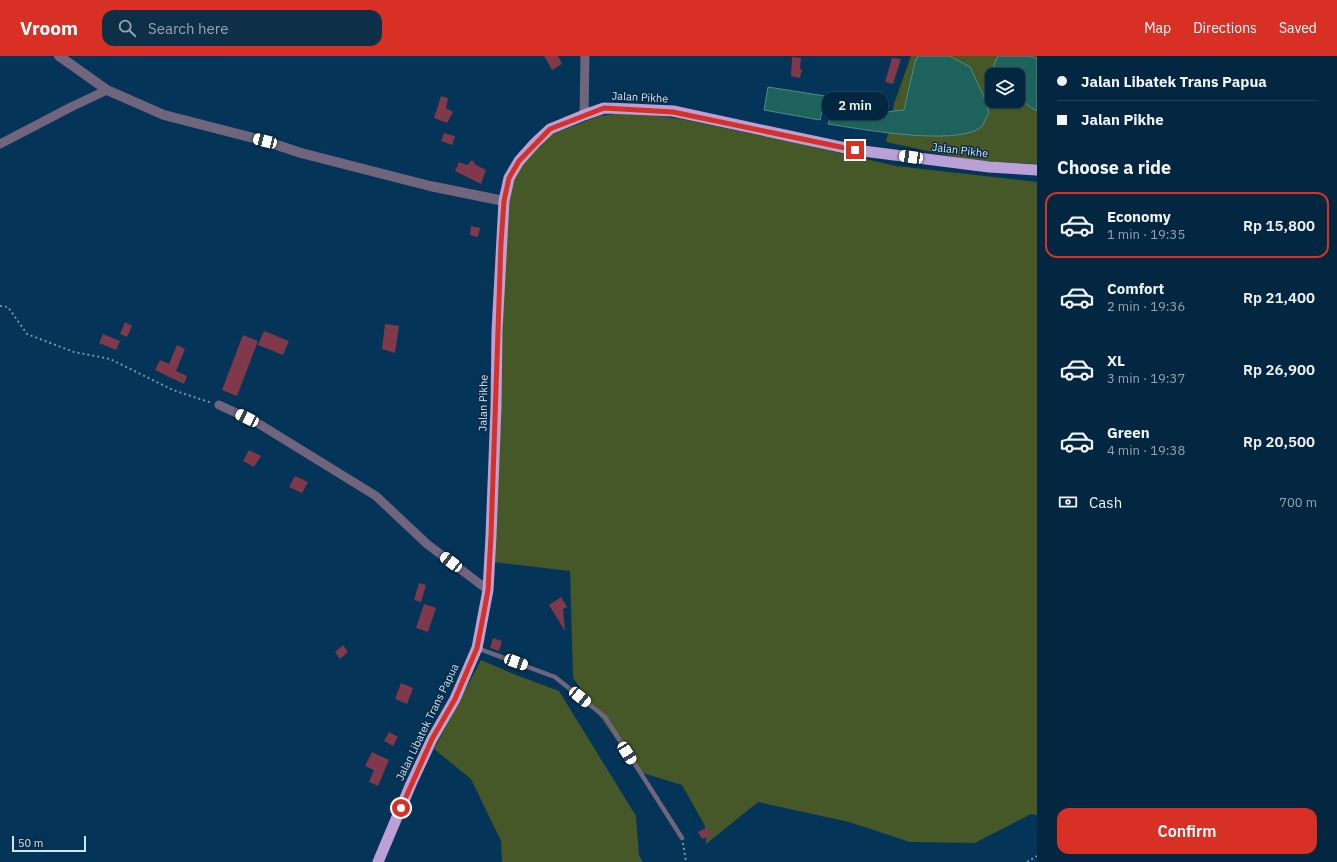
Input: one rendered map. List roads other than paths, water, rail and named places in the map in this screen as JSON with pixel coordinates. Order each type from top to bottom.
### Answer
[{"type":"highway","name":"Jalan Pikhe","points":[[488,590],[494,458],[498,299],[504,201],[509,178],[519,161],[550,129],[604,108],[673,112],[855,150],[989,168],[1037,170]]},
{"type":"highway","name":"Jalan Libatek Trans Papua","points":[[378,862],[411,784],[432,739],[455,699],[477,648],[488,590]]},
{"type":"street","points":[[59,56],[107,90],[164,115],[265,141],[301,153],[430,186],[504,201]]},
{"type":"street","points":[[584,115],[585,56]]},
{"type":"street","points":[[0,144],[107,90]]},
{"type":"street","points":[[218,405],[256,422],[376,496],[427,544],[488,590]]},
{"type":"lane","points":[[477,648],[555,677],[605,717],[682,838]]}]
